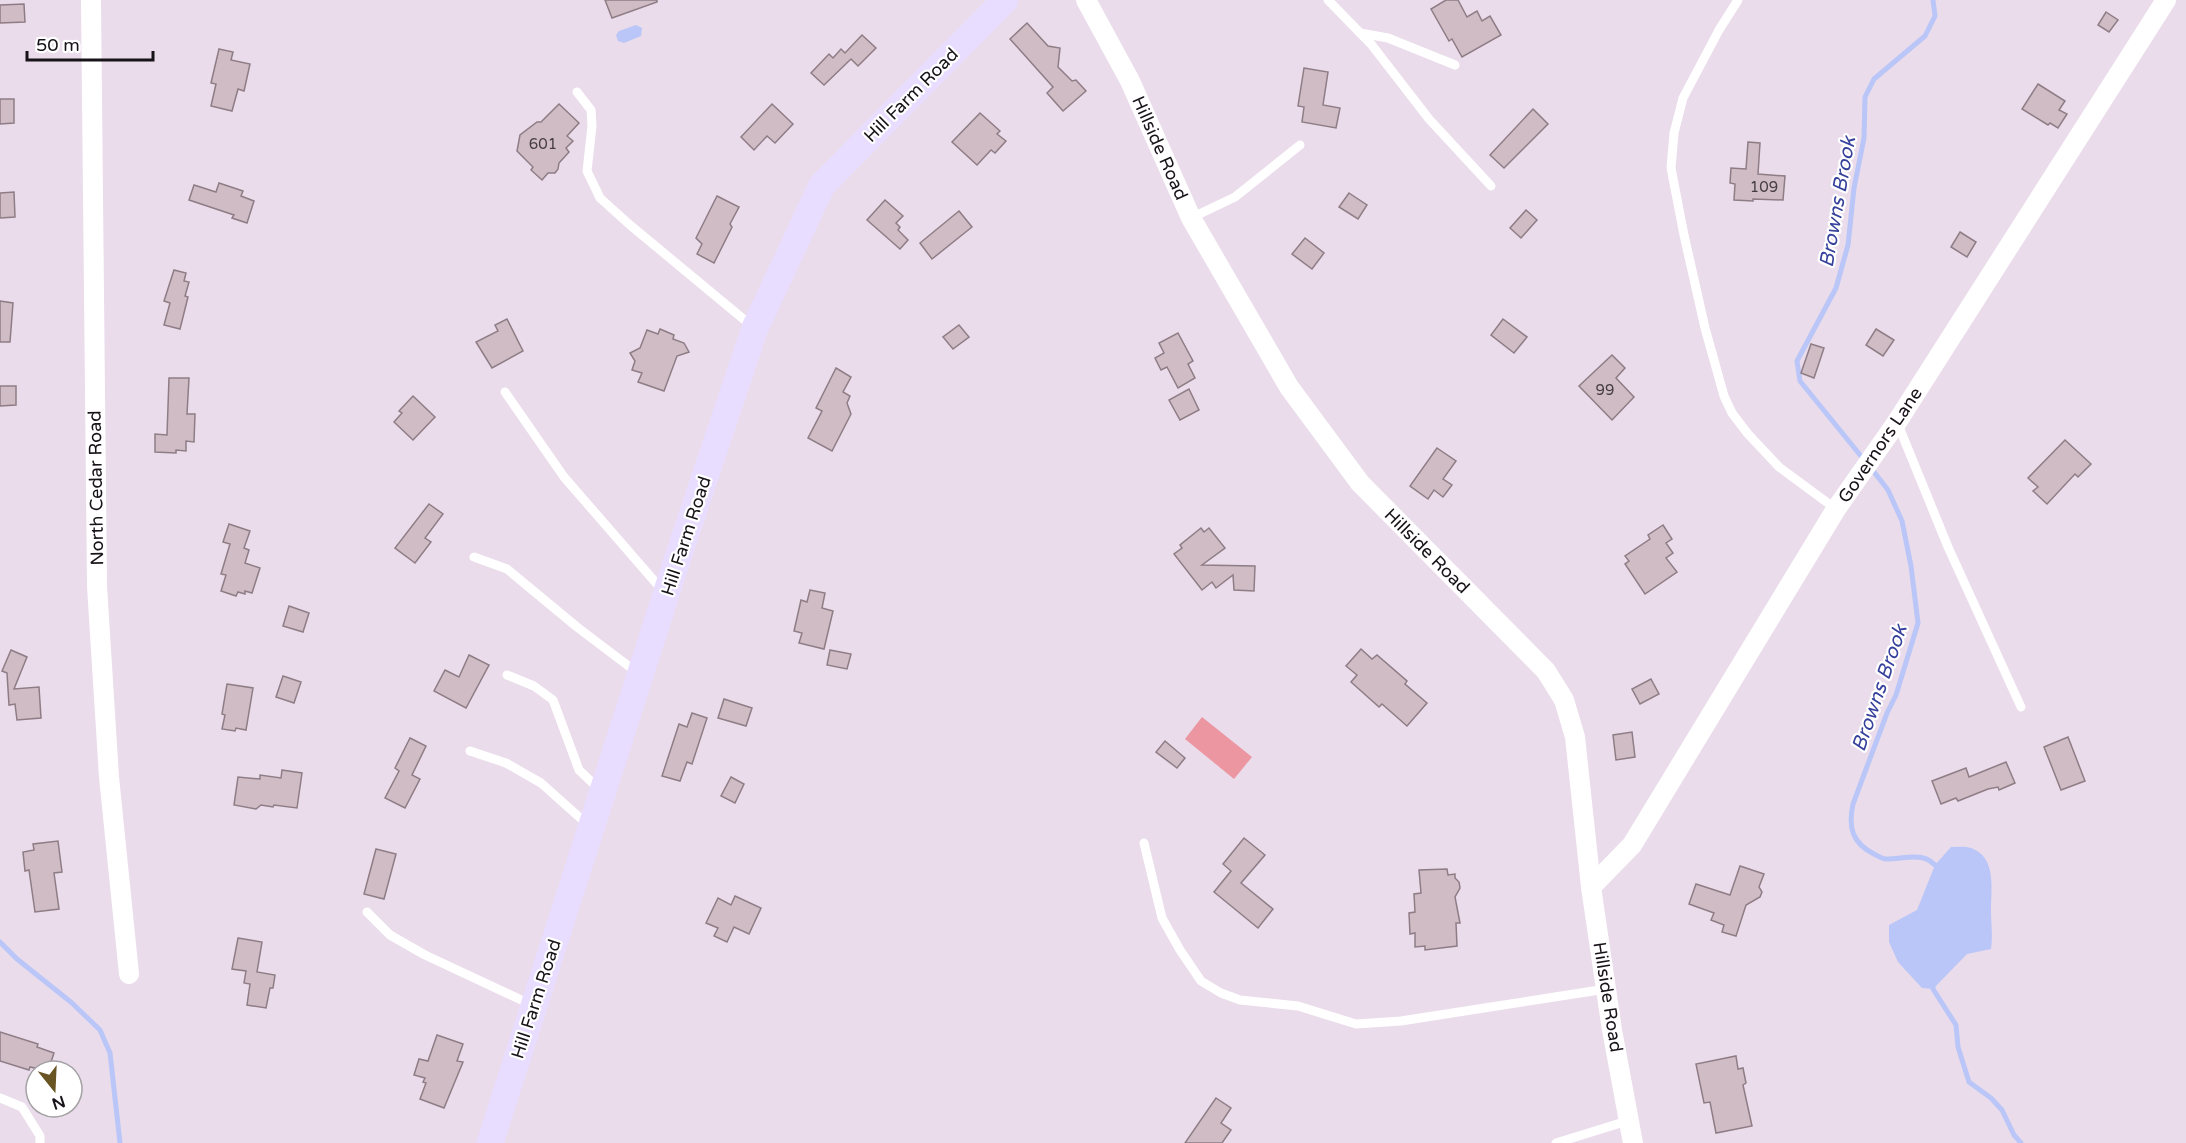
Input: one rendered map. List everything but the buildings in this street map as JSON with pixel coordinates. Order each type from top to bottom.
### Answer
[{"type":"main road","name":"Hill Farm Road","points":[[490,1143],[755,328],[822,185],[1005,0]]},
{"type":"street","name":"North Cedar Road","points":[[91,0],[97,586],[109,777],[129,974]]},
{"type":"street","name":"Hillside Road","points":[[1086,0],[1130,81],[1191,218],[1289,387],[1360,483],[1546,671],[1564,700],[1575,737],[1591,887],[1633,1143]]},
{"type":"street","name":"Governors Lane","points":[[1591,887],[1632,845],[1836,509],[1891,430],[2166,0]]},
{"type":"lane","points":[[1328,0],[1371,44],[1429,118],[1491,186]]},
{"type":"lane","points":[[1738,0],[1719,30],[1683,99],[1674,133],[1671,168],[1705,328],[1724,396],[1732,413],[1779,467],[1836,509]]},
{"type":"lane","points":[[1360,33],[1388,38],[1455,65]]},
{"type":"lane","points":[[577,92],[591,110],[592,126],[587,171],[600,198],[755,328]]},
{"type":"lane","points":[[1191,218],[1235,196],[1300,145]]},
{"type":"lane","points":[[505,392],[564,477],[667,596]]},
{"type":"lane","points":[[1891,430],[1948,547],[2021,707]]},
{"type":"lane","points":[[474,557],[507,569],[577,627],[641,675]]},
{"type":"lane","points":[[507,675],[534,686],[553,700],[579,770],[603,793]]},
{"type":"lane","points":[[470,751],[506,763],[541,783],[592,827]]},
{"type":"lane","points":[[1144,843],[1162,918],[1180,950],[1201,981],[1221,993],[1240,1000],[1298,1006],[1356,1024],[1401,1021],[1606,989]]},
{"type":"lane","points":[[367,912],[390,935],[425,955],[534,1006]]},
{"type":"lane","points":[[0,1098],[22,1107],[40,1136],[40,1143]]},
{"type":"lane","points":[[1556,1143],[1628,1121]]},
{"type":"shaded area","points":[[1202,717],[1252,757],[1234,779],[1185,739]]},
{"type":"water","points":[[636,25],[642,28],[641,36],[624,43],[618,41],[616,35],[619,31]]},
{"type":"water","points":[[1951,847],[1971,848],[1979,852],[1989,866],[1992,884],[1991,949],[1967,954],[1933,989],[1922,988],[1898,962],[1889,942],[1889,925],[1917,910],[1935,865]]},
{"type":"waterway","name":"Browns Brook","points":[[1865,461],[1800,381],[1797,361],[1836,288],[1848,245],[1854,188],[1864,138],[1865,97],[1874,79],[1925,36],[1935,16],[1933,0]]},
{"type":"waterway","name":"Browns Brook","points":[[1871,468],[1888,490],[1902,521],[1911,566],[1918,623],[1896,695],[1853,804],[1851,820],[1853,834],[1861,845],[1880,857],[1886,859],[1921,857],[1933,863],[1938,869]]},
{"type":"waterway","points":[[0,942],[100,1030],[110,1053],[120,1143]]},
{"type":"waterway","name":"Browns Brook","points":[[1933,982],[1933,989],[1956,1025],[1958,1047],[1969,1082],[1991,1098],[2002,1110],[2014,1135],[2021,1143]]}]
